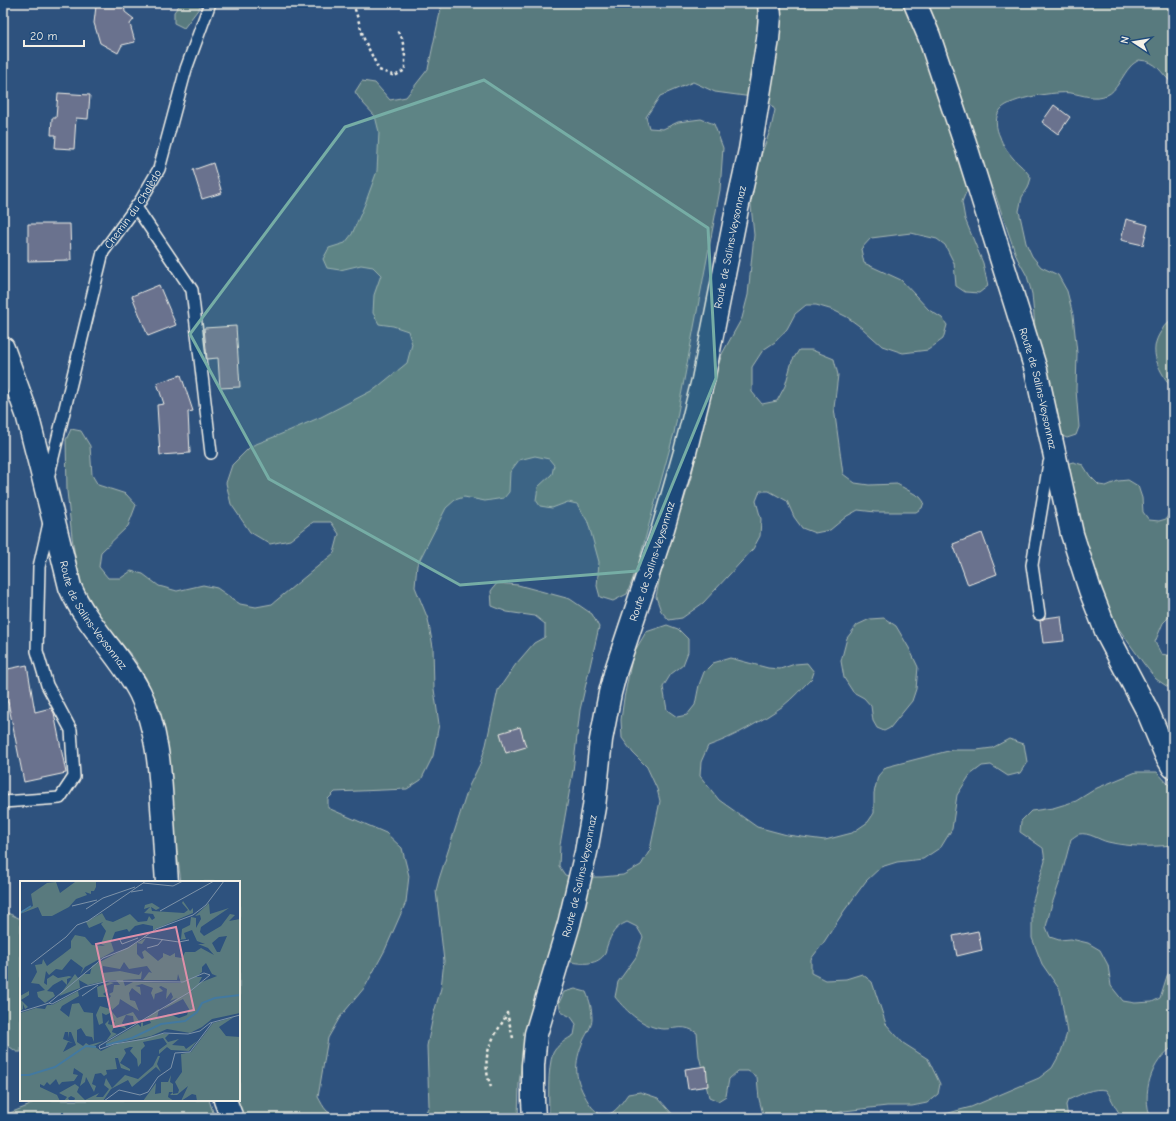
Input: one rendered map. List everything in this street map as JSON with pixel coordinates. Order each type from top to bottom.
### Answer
[{"type":"street","name":"Route de Salins-Veysonnaz","points":[[534,1118],[533,1065],[536,1034],[569,924],[586,852],[610,693],[664,525],[704,380],[750,150],[768,39],[770,16],[769,3]]},
{"type":"street","name":"Route de Salins-Veysonnaz","points":[[915,3],[929,36],[965,144],[1036,370],[1072,534],[1094,602],[1108,636],[1143,701],[1166,755],[1173,767]]},
{"type":"street","name":"Route de Salins-Veysonnaz","points":[[3,348],[27,414],[70,587],[74,597],[88,620],[128,672],[140,693],[149,714],[156,745],[160,777],[167,881]]},
{"type":"street","points":[[225,1101],[232,1118]]},
{"type":"lane","name":"Chemin du Chalèdo","points":[[46,486],[103,252],[136,207],[159,169],[186,69],[210,3]]},
{"type":"lane","points":[[136,207],[192,290],[211,453]]},
{"type":"lane","points":[[1039,614],[1032,565],[1049,463],[1055,455]]},
{"type":"lane","points":[[3,802],[60,798],[74,777],[71,730],[47,685],[37,651],[39,567],[49,520],[53,519]]},
{"type":"path","points":[[354,3],[364,39],[379,70],[395,76],[405,70],[405,56],[402,38],[396,29]]},
{"type":"path","points":[[490,1086],[486,1067],[487,1058],[495,1035],[507,1013],[514,1041],[523,1056],[533,1065]]},
{"type":"highlighted area","points":[[484,80],[708,228],[716,378],[637,571],[460,585],[269,479],[190,334],[345,127]]},
{"type":"green space","points":[[181,3],[200,3],[200,7],[184,28],[174,23],[174,12]]},
{"type":"green space","points":[[440,3],[1173,3],[1173,84],[1155,65],[1139,60],[1127,70],[1116,87],[1107,95],[1093,97],[1071,93],[1055,93],[1034,96],[1006,105],[997,115],[997,126],[1005,148],[1031,178],[1028,188],[1022,197],[1019,211],[1026,243],[1032,256],[1041,267],[1058,275],[1067,291],[1073,315],[1077,353],[1076,390],[1079,427],[1076,435],[1067,438],[1058,434],[1038,360],[1032,294],[1027,276],[1017,258],[993,188],[983,184],[966,192],[962,202],[965,219],[983,263],[988,286],[979,293],[965,292],[956,286],[954,263],[945,245],[937,239],[911,233],[871,238],[861,249],[864,263],[901,280],[929,310],[942,318],[947,325],[943,339],[928,350],[903,353],[882,346],[862,328],[847,317],[833,310],[816,305],[806,305],[795,314],[787,329],[775,342],[763,350],[752,367],[752,392],[762,404],[777,401],[785,386],[792,361],[799,350],[812,350],[834,359],[838,375],[834,408],[843,474],[855,483],[869,485],[897,484],[920,497],[924,502],[922,508],[916,512],[875,512],[858,510],[847,516],[830,530],[815,533],[802,528],[794,517],[787,501],[769,491],[760,491],[756,501],[761,519],[760,536],[753,549],[703,603],[682,618],[669,620],[661,611],[656,597],[661,571],[670,530],[682,507],[692,474],[703,419],[714,379],[722,354],[742,318],[748,295],[754,235],[750,196],[775,110],[767,99],[715,92],[693,82],[660,96],[646,117],[649,128],[663,129],[678,122],[701,119],[714,124],[723,148],[720,190],[674,433],[638,565],[627,594],[613,601],[600,597],[597,586],[599,562],[588,522],[577,504],[568,502],[552,508],[540,506],[536,500],[538,487],[552,474],[554,465],[549,459],[535,456],[519,460],[510,472],[509,492],[504,498],[485,501],[464,497],[455,500],[446,508],[417,565],[415,587],[428,619],[433,647],[434,689],[439,724],[433,756],[421,780],[407,789],[335,792],[328,799],[328,808],[386,833],[402,848],[409,876],[406,902],[385,950],[365,987],[340,1017],[328,1038],[318,1097],[324,1108],[330,1113],[340,1116],[367,1118],[241,1118],[235,1101],[240,1101],[240,881],[181,881],[159,723],[153,697],[146,678],[133,657],[103,622],[84,596],[77,569],[72,537],[67,491],[66,440],[71,429],[81,431],[90,446],[92,475],[98,485],[126,494],[136,505],[128,526],[101,552],[99,567],[108,578],[121,578],[131,571],[143,574],[159,586],[177,591],[203,585],[217,588],[240,604],[256,607],[272,604],[334,553],[339,534],[331,522],[313,522],[290,540],[270,544],[250,532],[231,504],[226,483],[232,465],[251,446],[321,417],[375,389],[407,363],[412,344],[408,331],[393,326],[379,324],[373,313],[374,295],[381,275],[373,267],[361,265],[340,270],[327,268],[323,259],[329,248],[345,243],[352,234],[377,171],[379,132],[375,116],[355,92],[362,81],[375,83],[390,100],[406,97],[428,69],[441,8]]},
{"type":"green space","points":[[1173,318],[1173,390],[1157,361],[1155,346],[1157,338],[1164,327]]},
{"type":"green space","points":[[1073,462],[1083,465],[1090,476],[1099,485],[1106,486],[1118,481],[1128,480],[1138,486],[1142,498],[1143,512],[1149,520],[1159,521],[1166,519],[1173,506],[1173,613],[1163,623],[1155,642],[1161,654],[1173,656],[1173,686],[1168,687],[1156,679],[1116,625],[1091,571],[1066,464]]},
{"type":"green space","points":[[497,583],[518,585],[570,599],[592,614],[599,627],[580,710],[573,771],[560,845],[559,866],[565,875],[573,877],[602,877],[623,875],[641,865],[650,850],[660,801],[657,789],[647,767],[633,753],[622,738],[621,720],[633,654],[646,632],[667,625],[678,629],[688,639],[688,652],[683,665],[671,674],[663,687],[667,710],[677,717],[687,715],[695,705],[699,685],[704,672],[713,663],[730,658],[768,668],[780,669],[795,664],[807,663],[814,672],[812,678],[783,706],[747,729],[708,746],[701,762],[700,776],[719,800],[757,827],[787,835],[825,840],[852,833],[868,822],[874,813],[874,793],[878,776],[886,767],[952,750],[977,750],[992,748],[1009,739],[1024,744],[1027,762],[1020,773],[1008,776],[991,765],[982,766],[970,775],[957,795],[952,829],[941,847],[923,859],[897,862],[881,867],[866,881],[811,959],[811,973],[825,980],[846,979],[862,974],[872,982],[886,1024],[903,1043],[928,1059],[940,1084],[938,1094],[927,1103],[912,1106],[887,1106],[844,1111],[818,1118],[764,1118],[759,1099],[757,1077],[748,1071],[738,1071],[729,1079],[726,1096],[718,1101],[709,1097],[699,1056],[697,1033],[685,1028],[664,1029],[650,1026],[636,1018],[615,997],[618,982],[636,957],[643,937],[637,927],[627,922],[619,926],[614,931],[601,959],[592,963],[577,963],[568,961],[525,1035],[519,1084],[518,1118],[423,1118],[429,1106],[427,1046],[433,1016],[441,988],[444,961],[436,891],[439,879],[469,786],[480,764],[486,745],[498,690],[516,664],[534,643],[545,637],[545,624],[535,616],[507,612],[492,606],[491,591]]},
{"type":"green space","points":[[884,618],[896,626],[918,667],[916,689],[912,701],[890,728],[884,731],[877,728],[873,721],[871,706],[864,698],[853,692],[844,678],[841,661],[847,638],[857,625],[870,619]]},
{"type":"green space","points":[[1136,772],[1157,772],[1169,785],[1173,801],[1173,845],[1132,846],[1116,844],[1086,834],[1079,834],[1071,839],[1046,927],[1050,937],[1059,940],[1071,939],[1088,943],[1100,950],[1108,965],[1111,986],[1123,1001],[1135,1003],[1152,1002],[1160,998],[1167,976],[1173,965],[1173,1047],[1165,1053],[1159,1061],[1150,1079],[1147,1099],[1151,1118],[1124,1118],[1118,1112],[1106,1090],[1101,1089],[1087,1092],[1068,1100],[1066,1105],[1068,1118],[930,1118],[971,1107],[1039,1078],[1052,1068],[1061,1052],[1067,1033],[1060,990],[1042,964],[1032,938],[1032,904],[1045,861],[1043,848],[1020,832],[1021,821],[1031,811],[1053,808],[1076,801],[1097,788]]},
{"type":"green space","points":[[3,911],[20,919],[20,1052],[17,1052],[7,1045],[3,1037]]},
{"type":"green space","points":[[575,989],[586,992],[591,1008],[592,1022],[580,1048],[577,1072],[580,1087],[592,1107],[598,1113],[603,1115],[610,1114],[616,1110],[628,1094],[640,1092],[658,1098],[676,1118],[549,1118],[549,1076],[553,1053],[565,1040],[574,1035],[576,1024],[571,1017],[561,1012],[559,1003],[564,992]]},
{"type":"green space","points":[[35,1101],[209,1101],[215,1118],[3,1118],[7,1114],[28,1106]]},
{"type":"building","points":[[109,3],[124,3],[125,12],[134,19],[130,24],[135,42],[122,45],[118,53],[100,43],[94,23],[96,6]]},
{"type":"building","points":[[58,93],[90,95],[88,119],[76,118],[74,149],[55,148],[56,135],[51,135],[52,118],[56,118]]},
{"type":"building","points":[[1054,105],[1070,117],[1058,134],[1042,122]]},
{"type":"building","points":[[213,163],[222,193],[202,199],[193,170]]},
{"type":"building","points":[[1126,219],[1148,225],[1143,245],[1121,240]]},
{"type":"building","points":[[28,224],[70,224],[71,260],[28,261]]},
{"type":"building","points":[[159,285],[176,325],[148,336],[132,296]]},
{"type":"building","points":[[236,326],[240,387],[220,388],[218,358],[207,359],[204,328]]},
{"type":"building","points":[[181,375],[193,411],[188,412],[190,453],[160,455],[157,405],[164,404],[157,383]]},
{"type":"building","points":[[982,533],[997,574],[968,585],[953,544]]},
{"type":"building","points":[[1061,616],[1064,641],[1043,643],[1040,621],[1045,618]]},
{"type":"building","points":[[27,665],[35,712],[51,708],[54,713],[66,773],[24,782],[7,702],[3,670]]},
{"type":"building","points":[[520,727],[526,747],[506,753],[500,733]]},
{"type":"building","points":[[978,931],[982,950],[957,956],[953,936]]},
{"type":"building","points":[[706,1066],[708,1086],[688,1089],[685,1069]]}]
